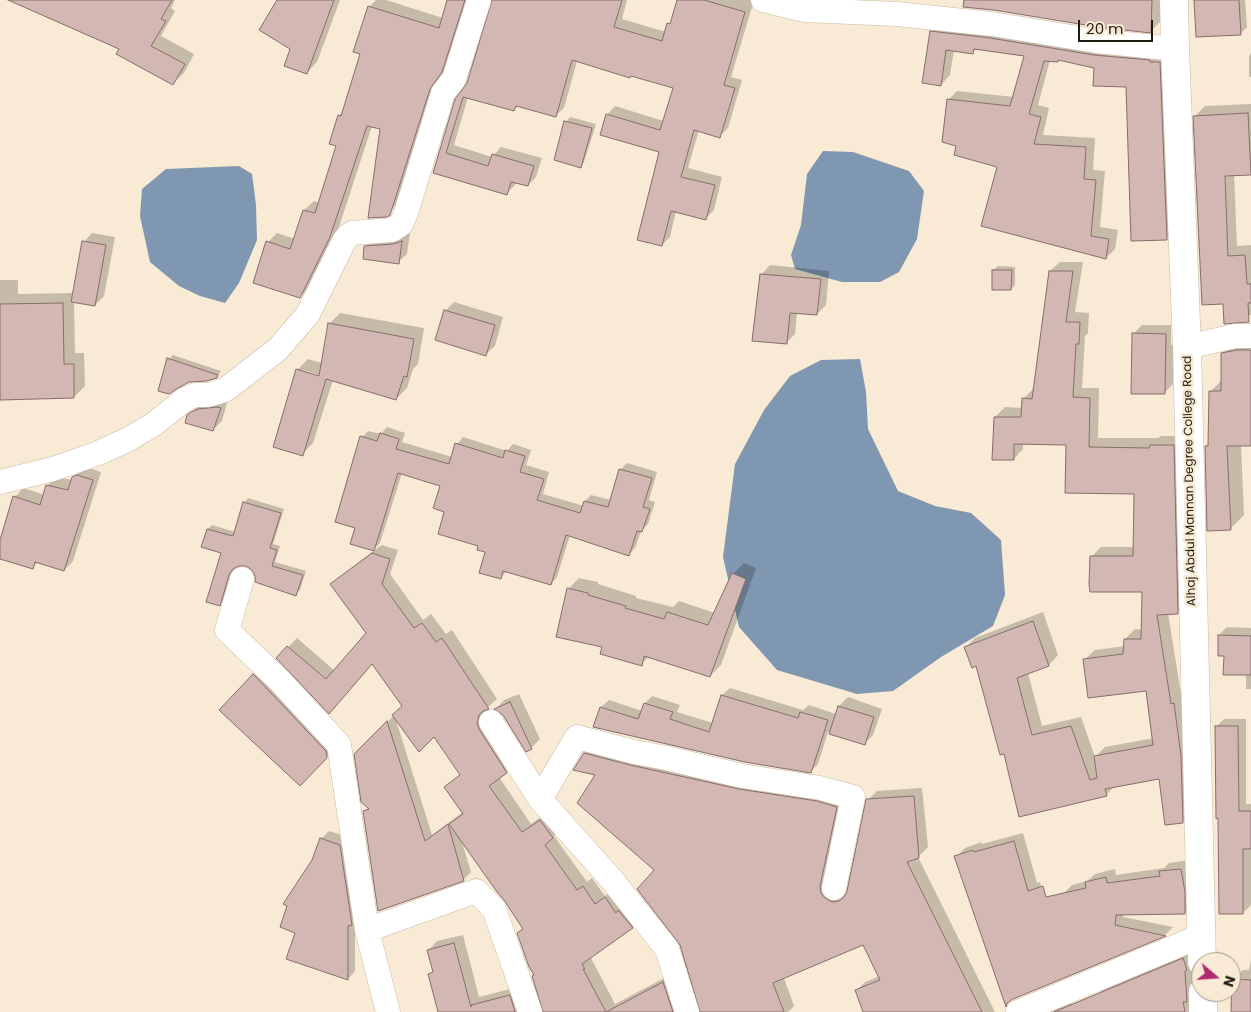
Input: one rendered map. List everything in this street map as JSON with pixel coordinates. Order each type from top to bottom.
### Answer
[{"type":"street","points":[[0,482],[53,469],[96,454],[127,440],[154,424],[184,400],[195,395],[208,395],[225,390],[278,349],[308,314],[348,236],[352,233],[392,230],[400,224],[406,213],[443,93],[454,79],[479,0]]},
{"type":"street","points":[[763,0],[804,10],[897,14],[983,23],[1096,41],[1175,49]]},
{"type":"street","name":"Alhaj Abdul Mannan Degree College Road","points":[[1174,0],[1187,347],[1202,949]]},
{"type":"street","points":[[1187,347],[1235,336],[1251,336]]},
{"type":"street","points":[[242,579],[227,630],[281,682],[339,745],[367,930],[388,1012]]},
{"type":"street","points":[[491,722],[540,799],[612,880],[667,948],[687,1012]]},
{"type":"street","points":[[540,799],[577,737],[742,776],[820,788],[852,797],[834,888]]},
{"type":"street","points":[[367,930],[476,892],[494,909],[530,1012]]},
{"type":"street","points":[[1018,1012],[1202,949]]},
{"type":"water","points":[[823,151],[853,152],[909,171],[924,191],[917,239],[899,272],[880,282],[842,282],[795,269],[791,255],[801,225],[807,174]]},
{"type":"water","points":[[239,166],[252,174],[256,205],[257,240],[239,283],[225,303],[200,296],[179,286],[150,262],[140,216],[142,189],[166,169]]},
{"type":"water","points":[[860,359],[866,392],[868,429],[898,491],[935,506],[971,513],[1001,540],[1005,595],[993,626],[941,657],[893,691],[857,694],[777,670],[739,627],[723,557],[735,464],[764,410],[790,376],[821,360]]},
{"type":"building","points":[[8,0],[172,0],[161,19],[166,21],[151,46],[185,64],[173,85],[116,54],[119,49]]},
{"type":"building","points":[[277,0],[334,0],[307,74],[284,66],[290,49],[259,30]]},
{"type":"building","points":[[447,0],[465,0],[442,72],[430,89],[390,215],[387,217],[368,218],[380,129],[367,126],[330,237],[300,298],[253,283],[266,241],[290,249],[303,210],[315,213],[336,146],[329,144],[338,115],[341,116],[360,54],[353,52],[368,6],[439,28]]},
{"type":"building","points":[[492,0],[622,0],[614,27],[662,41],[667,23],[670,24],[677,0],[704,0],[745,12],[724,85],[735,88],[720,138],[694,130],[681,177],[715,185],[706,220],[671,211],[662,246],[637,240],[659,152],[600,135],[606,114],[660,130],[673,88],[631,76],[630,78],[572,60],[556,117],[516,106],[514,111],[463,97],[446,153],[488,166],[492,154],[534,166],[528,186],[511,182],[507,195],[433,173],[455,99],[467,83]]},
{"type":"building","points":[[964,0],[1152,0],[1151,33],[963,7]]},
{"type":"building","points":[[1194,0],[1239,0],[1241,35],[1196,37]]},
{"type":"building","points":[[930,31],[990,38],[1094,55],[1160,62],[1167,240],[1131,241],[1126,87],[1093,86],[1094,68],[1058,60],[1058,62],[1044,61],[1029,114],[1041,117],[1034,144],[1086,147],[1084,179],[1096,180],[1091,236],[1109,239],[1106,259],[981,226],[997,167],[954,155],[956,146],[942,142],[947,99],[1010,106],[1024,56],[974,49],[973,54],[946,50],[941,86],[922,83]]},
{"type":"building","points":[[1248,113],[1251,175],[1225,176],[1228,256],[1245,255],[1247,284],[1251,284],[1251,303],[1248,303],[1249,322],[1224,324],[1223,304],[1202,305],[1193,116]]},
{"type":"building","points":[[564,121],[592,128],[581,168],[554,160]]},
{"type":"building","points":[[82,241],[106,245],[95,306],[71,302]]},
{"type":"building","points":[[402,241],[399,264],[363,259],[364,246],[393,244]]},
{"type":"building","points":[[992,270],[1012,270],[1011,290],[992,290]]},
{"type":"building","points":[[1049,271],[1073,271],[1066,322],[1080,322],[1079,344],[1076,344],[1073,397],[1090,398],[1089,447],[1149,448],[1150,445],[1174,445],[1178,614],[1157,615],[1171,704],[1174,703],[1181,756],[1183,823],[1165,825],[1159,779],[1105,789],[1107,796],[1019,817],[1004,754],[1000,755],[976,666],[972,668],[964,647],[1033,621],[1049,666],[1017,678],[1032,735],[1071,726],[1090,780],[1097,778],[1094,756],[1153,745],[1146,691],[1088,698],[1083,659],[1123,654],[1124,639],[1141,639],[1142,592],[1090,592],[1089,584],[1090,556],[1133,556],[1134,494],[1065,493],[1066,445],[1014,444],[1014,460],[992,460],[994,417],[1021,417],[1022,398],[1032,399]]},
{"type":"building","points":[[760,274],[821,279],[817,315],[790,313],[787,344],[752,341]]},
{"type":"building","points":[[63,303],[64,364],[74,364],[74,398],[0,400],[0,304]]},
{"type":"building","points":[[444,310],[495,325],[486,356],[435,340]]},
{"type":"building","points":[[328,323],[414,339],[407,377],[404,376],[396,400],[326,379],[303,456],[273,447],[296,369],[319,376]]},
{"type":"building","points":[[1132,333],[1166,334],[1165,394],[1131,394]]},
{"type":"building","points":[[1250,350],[1251,352],[1251,446],[1227,446],[1231,530],[1207,531],[1205,446],[1208,446],[1209,391],[1221,391],[1221,353]]},
{"type":"building","points":[[167,358],[218,375],[217,378],[189,382],[169,394],[158,391]]},
{"type":"building","points":[[221,408],[213,431],[185,423],[187,415],[191,412],[198,409]]},
{"type":"building","points":[[380,433],[399,439],[396,449],[449,464],[455,443],[503,458],[505,450],[525,456],[520,472],[544,479],[537,500],[580,513],[584,501],[608,507],[619,469],[652,478],[643,507],[650,509],[642,532],[637,531],[629,556],[566,535],[551,585],[503,571],[501,579],[479,573],[485,552],[477,550],[478,546],[438,534],[444,512],[433,508],[440,486],[398,473],[374,551],[350,544],[355,528],[335,522],[360,436],[377,441]]},
{"type":"building","points":[[77,475],[93,480],[64,571],[35,562],[33,569],[0,559],[0,540],[13,496],[40,505],[46,485],[68,490],[72,477]]},
{"type":"building","points":[[243,502],[281,513],[270,548],[277,550],[272,566],[303,575],[296,596],[255,582],[252,570],[246,566],[239,566],[233,569],[229,575],[220,606],[206,602],[221,553],[201,547],[207,529],[233,536]]},
{"type":"building","points":[[372,553],[390,559],[382,584],[414,628],[422,623],[436,642],[442,638],[489,709],[479,715],[477,723],[507,773],[489,786],[522,832],[540,820],[553,838],[545,845],[577,890],[583,886],[595,904],[605,897],[616,913],[618,910],[633,928],[582,964],[606,1012],[543,1012],[532,976],[534,975],[529,967],[517,933],[523,929],[449,824],[463,814],[444,787],[460,775],[434,737],[419,752],[392,715],[402,706],[372,664],[329,714],[276,658],[287,646],[326,679],[366,633],[330,584]]},
{"type":"building","points":[[732,573],[746,579],[710,677],[644,656],[642,666],[600,654],[602,647],[556,637],[567,588],[588,593],[588,595],[626,606],[625,608],[664,619],[667,612],[708,625]]},
{"type":"building","points":[[1218,635],[1251,636],[1251,675],[1223,675],[1224,656],[1218,656]]},
{"type":"building","points":[[253,674],[326,751],[327,758],[300,786],[219,710]]},
{"type":"building","points":[[721,695],[798,718],[800,712],[828,720],[811,773],[745,762],[593,727],[600,707],[638,719],[644,703],[673,712],[670,719],[709,732]]},
{"type":"building","points":[[510,702],[532,749],[526,752],[503,715],[494,709]]},
{"type":"building","points":[[838,706],[874,717],[865,745],[829,734]]},
{"type":"building","points":[[387,721],[425,841],[448,824],[464,881],[378,911],[363,811],[369,809],[361,802],[354,754]]},
{"type":"building","points":[[1215,726],[1238,726],[1239,811],[1251,811],[1251,849],[1243,849],[1243,914],[1219,914]]},
{"type":"building","points":[[584,753],[739,789],[817,801],[837,807],[820,886],[821,893],[832,902],[839,901],[847,891],[866,799],[914,796],[919,858],[907,862],[982,1012],[863,1012],[855,990],[880,980],[863,945],[773,983],[784,1012],[700,1012],[680,945],[637,889],[654,870],[577,803],[595,775],[573,770]]},
{"type":"building","points":[[320,838],[340,845],[352,925],[348,926],[348,980],[286,959],[295,933],[280,927],[287,906],[283,904],[312,860]]},
{"type":"building","points":[[1014,841],[1028,891],[1043,886],[1046,897],[1086,888],[1085,882],[1106,877],[1107,883],[1160,876],[1159,871],[1181,869],[1185,892],[1185,914],[1116,915],[1115,925],[1166,936],[1013,999],[1007,1003],[1006,1007],[954,856]]},
{"type":"building","points":[[454,943],[471,1007],[471,1005],[510,995],[515,1012],[438,1012],[428,974],[433,972],[427,950]]},
{"type":"building","points":[[1183,958],[1187,970],[1185,971],[1187,1002],[1183,1002],[1185,1012],[1054,1012]]},
{"type":"building","points":[[1241,979],[1251,980],[1251,1012],[1231,1012],[1231,1002],[1241,1002]]},
{"type":"building","points":[[663,982],[673,1012],[606,1012]]}]
